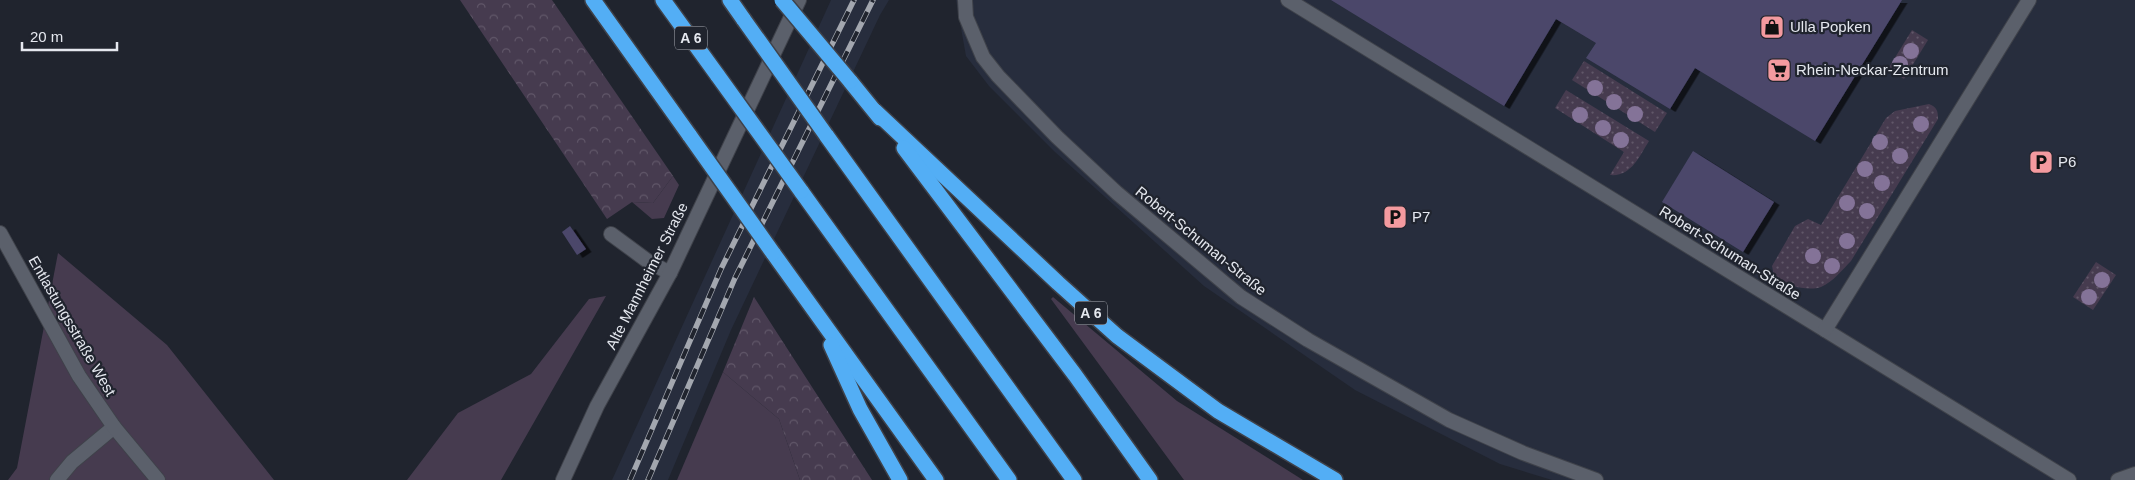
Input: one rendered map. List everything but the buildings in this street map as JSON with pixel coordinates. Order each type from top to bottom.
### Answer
[{"type":"highway","points":[[593,0],[936,480]]},
{"type":"highway","name":"A 6","points":[[663,0],[1009,480]]},
{"type":"highway","points":[[730,0],[1074,480]]},
{"type":"highway","name":"A 6","points":[[782,0],[875,111],[968,232],[1150,480]]},
{"type":"highway","name":"A 6","points":[[875,111],[1117,336],[1218,411],[1335,480]]},
{"type":"highway","points":[[816,312],[860,409],[900,480]]},
{"type":"main road","name":"Alte Mannheimer Straße","points":[[563,480],[597,406],[670,273],[799,0]]},
{"type":"main road","name":"Robert-Schuman-Straße","points":[[965,0],[966,17],[983,57],[998,76],[1057,138],[1118,193],[1241,297],[1308,340],[1449,420],[1523,453],[1596,480]]},
{"type":"main road","name":"Robert-Schuman-Straße","points":[[1288,0],[2069,480]]},
{"type":"main road","points":[[1825,330],[2029,0]]},
{"type":"main road","name":"Entlastungsstraße West","points":[[0,233],[79,376],[114,427],[158,480]]},
{"type":"main road","points":[[611,234],[649,262],[670,273]]},
{"type":"main road","points":[[57,480],[72,462],[114,427]]},
{"type":"main road","points":[[2118,480],[2135,474]]},
{"type":"shaded area","points":[[831,0],[889,0],[880,15],[731,330],[668,480],[612,480]]},
{"type":"shaded area","points":[[956,0],[2135,0],[2135,480],[1552,480],[1500,464],[1355,390],[1204,286],[1055,152],[989,86],[966,56]]},
{"type":"green space","points":[[460,0],[552,0],[673,176],[653,203],[632,202],[607,219]]},
{"type":"green space","points":[[1912,30],[1928,40],[1904,79],[1888,69]]},
{"type":"green space","points":[[1584,61],[1667,113],[1655,132],[1572,80]]},
{"type":"green space","points":[[1566,90],[1649,141],[1634,165],[1624,173],[1610,175],[1624,152],[1555,108]]},
{"type":"green space","points":[[1929,104],[1934,106],[1938,119],[1851,261],[1833,279],[1821,287],[1810,289],[1791,286],[1776,277],[1772,266],[1795,226],[1808,219],[1821,225],[1886,118],[1895,111]]},
{"type":"green space","points":[[673,176],[679,185],[664,218],[652,219],[632,202],[653,203]]},
{"type":"green space","points":[[58,253],[167,345],[274,480],[8,480],[17,468]]},
{"type":"green space","points":[[2096,262],[2116,275],[2093,310],[2073,297]]},
{"type":"green space","points":[[606,296],[501,480],[407,480],[458,413],[531,374],[589,299]]},
{"type":"green space","points":[[754,297],[872,480],[800,480],[779,419],[723,372]]},
{"type":"green space","points":[[1053,297],[1177,401],[1303,480],[1184,480],[1051,299]]},
{"type":"green space","points":[[723,372],[779,419],[800,480],[677,480]]},
{"type":"railway","points":[[630,480],[721,269],[854,0]]},
{"type":"railway","points":[[648,480],[735,278],[873,0]]},
{"type":"place","name":"Ulla Popken","points":[[1772,27]]},
{"type":"place","name":"Rhein-Neckar-Zentrum","points":[[1779,70]]},
{"type":"place","name":"P6","points":[[2041,162]]},
{"type":"place","name":"P7","points":[[1395,217]]}]
